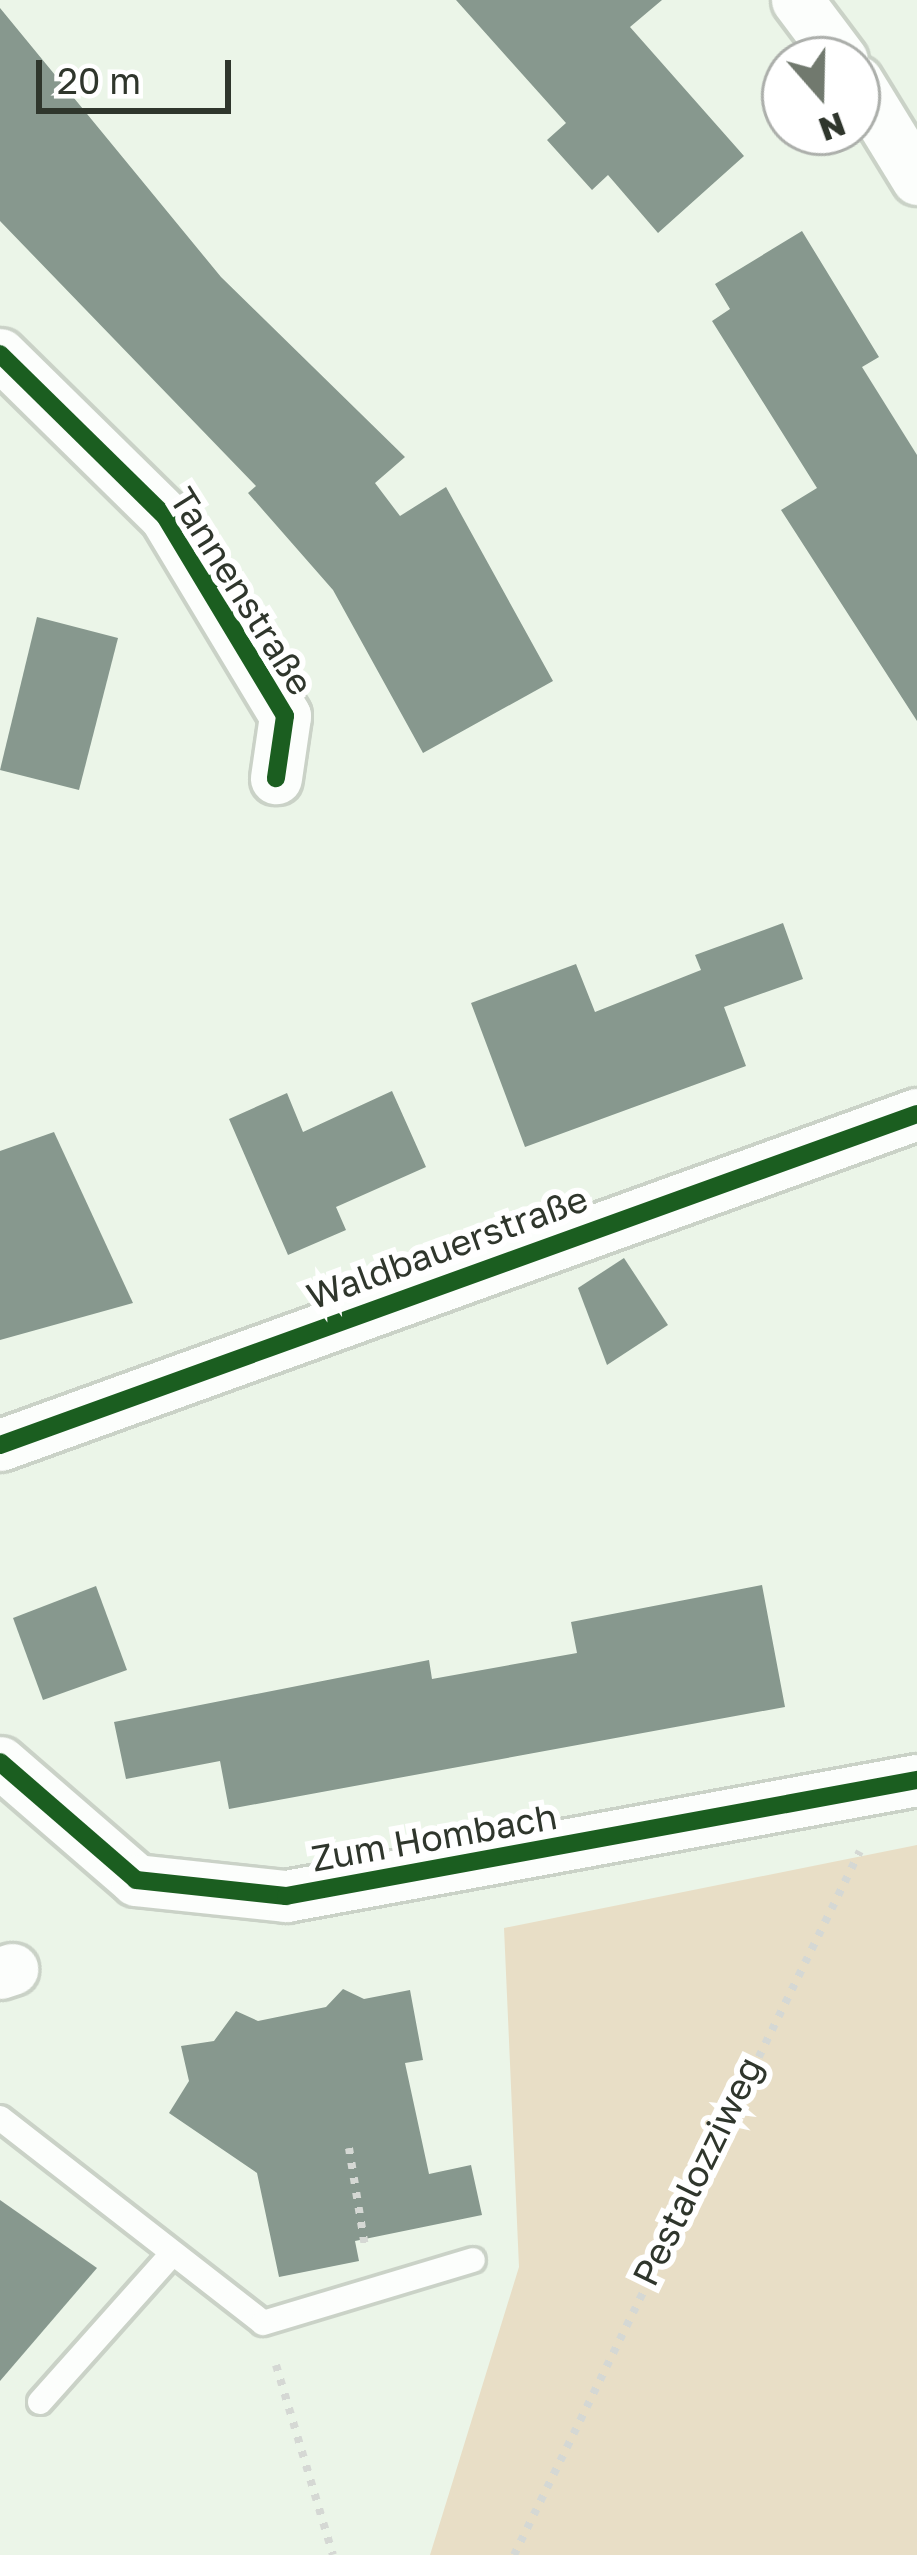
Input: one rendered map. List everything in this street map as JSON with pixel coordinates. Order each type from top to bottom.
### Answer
[{"type":"street","points":[[797,0],[824,36]]},
{"type":"street","points":[[881,120],[917,179]]},
{"type":"street","name":"Tannenstraße","points":[[0,354],[166,516],[286,716],[276,778]]},
{"type":"street","name":"Waldbauerstraße","points":[[0,1445],[917,1114]]},
{"type":"street","name":"Zum Hombach","points":[[0,1762],[136,1880],[286,1897],[904,1786]]},
{"type":"lane","points":[[0,2118],[263,2323],[473,2260]]},
{"type":"lane","points":[[40,2402],[172,2254]]},
{"type":"path","points":[[350,2148],[372,2293]]},
{"type":"path","points":[[263,2323],[333,2555]]},
{"type":"shaded area","points":[[917,1845],[917,2555],[430,2555],[519,2267],[504,1928]]},
{"type":"building","points":[[456,0],[662,0],[630,27],[744,156],[658,233],[608,175],[592,190],[547,140],[566,123]]},
{"type":"building","points":[[0,8],[221,277],[405,457],[375,483],[400,516],[446,487],[553,681],[423,753],[333,590],[248,493],[256,486],[0,221]]},
{"type":"building","points":[[802,231],[879,357],[862,367],[917,455],[917,721],[781,510],[817,488],[712,321],[730,309],[715,284]]},
{"type":"building","points":[[37,617],[118,638],[79,790],[0,770]]},
{"type":"building","points":[[783,923],[803,979],[724,1007],[746,1066],[525,1147],[471,1003],[576,964],[595,1012],[701,970],[695,955]]},
{"type":"building","points":[[392,1091],[426,1167],[336,1207],[346,1230],[288,1255],[229,1119],[287,1093],[303,1132]]},
{"type":"building","points":[[54,1132],[133,1303],[0,1340],[0,1151]]},
{"type":"building","points":[[624,1258],[668,1325],[607,1365],[578,1288]]},
{"type":"building","points":[[762,1585],[785,1707],[229,1809],[220,1761],[126,1779],[114,1722],[429,1660],[432,1679],[577,1653],[571,1622]]},
{"type":"building","points":[[96,1586],[127,1670],[43,1700],[13,1618]]},
{"type":"building","points":[[343,1989],[364,1999],[410,1990],[423,2060],[405,2063],[429,2174],[471,2165],[482,2215],[355,2241],[359,2261],[279,2277],[257,2173],[169,2113],[189,2081],[181,2046],[214,2041],[236,2011],[258,2021],[326,2007]]},
{"type":"building","points":[[0,2200],[97,2268],[0,2381]]},
{"type":"cycle path","points":[[0,354],[165,516],[285,716],[276,778]]},
{"type":"cycle path","points":[[0,1445],[917,1114]]},
{"type":"cycle path","points":[[0,1762],[136,1880],[286,1896],[917,1780]]}]
